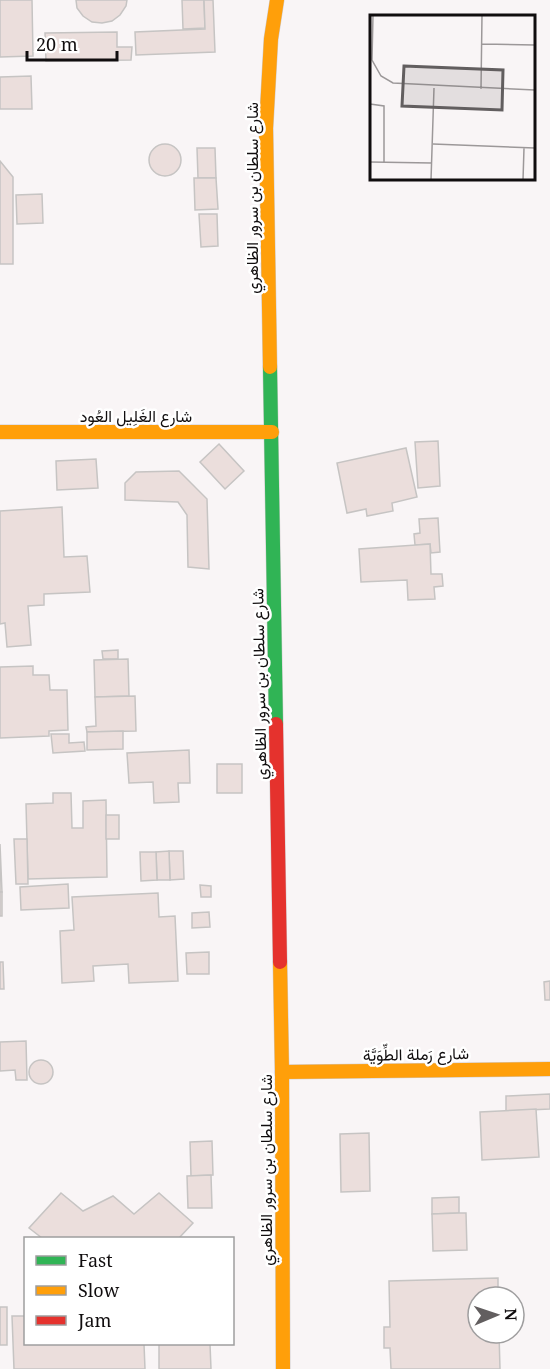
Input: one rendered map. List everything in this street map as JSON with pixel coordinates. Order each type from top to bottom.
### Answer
[{"type":"street","name":"شارع سلطان بن سرور الظاهري","points":[[277,0],[271,39],[267,128],[282,1072],[283,1369]]},
{"type":"street","name":"شارع الغَلِيل العُود","points":[[0,432],[272,432]]},
{"type":"street","name":"شارع رَملة الطِّوَيَّة","points":[[282,1072],[550,1069]]},
{"type":"building","points":[[0,0],[32,0],[33,56],[0,57]]},
{"type":"building","points":[[76,0],[127,0],[120,15],[112,21],[102,23],[92,22],[83,16],[77,8]]},
{"type":"building","points":[[182,0],[204,0],[205,28],[183,29]]},
{"type":"building","points":[[204,0],[213,0],[215,52],[136,55],[135,32],[205,29]]},
{"type":"building","points":[[117,32],[117,47],[132,47],[131,60],[46,61],[45,33]]},
{"type":"building","points":[[31,76],[32,109],[0,109],[0,77]]},
{"type":"building","points":[[165,144],[176,149],[181,160],[176,171],[165,176],[154,171],[149,160],[154,149]]},
{"type":"building","points":[[197,148],[215,148],[216,178],[198,178]]},
{"type":"building","points":[[0,161],[13,177],[13,264],[0,264]]},
{"type":"building","points":[[194,178],[216,178],[218,209],[195,210]]},
{"type":"building","points":[[42,194],[43,223],[17,224],[16,195]]},
{"type":"building","points":[[199,214],[217,214],[218,246],[201,247]]},
{"type":"building","points":[[438,441],[440,486],[418,488],[415,442]]},
{"type":"building","points":[[219,444],[244,471],[225,489],[200,462]]},
{"type":"building","points":[[406,448],[417,497],[392,503],[393,511],[367,516],[366,509],[347,513],[337,463]]},
{"type":"building","points":[[96,459],[98,488],[57,490],[56,461]]},
{"type":"building","points":[[179,471],[207,499],[209,569],[188,567],[187,515],[178,502],[125,500],[125,483],[136,472]]},
{"type":"building","points":[[62,507],[64,557],[87,556],[90,592],[44,594],[44,605],[28,606],[31,645],[7,647],[5,623],[0,624],[0,511]]},
{"type":"building","points":[[438,518],[440,552],[431,553],[430,544],[415,545],[414,534],[420,533],[419,519]]},
{"type":"building","points":[[430,544],[431,574],[442,574],[443,586],[434,587],[435,599],[408,600],[407,580],[361,582],[359,549]]},
{"type":"building","points":[[118,650],[118,659],[103,659],[102,651]]},
{"type":"building","points":[[128,659],[129,696],[95,697],[94,660]]},
{"type":"building","points":[[33,666],[33,675],[49,675],[50,690],[67,690],[68,730],[49,731],[49,736],[0,738],[0,667]]},
{"type":"building","points":[[135,696],[136,731],[87,732],[86,727],[96,726],[95,697]]},
{"type":"building","points":[[123,731],[123,749],[87,750],[87,732]]},
{"type":"building","points":[[51,734],[69,734],[69,743],[84,742],[85,751],[53,753]]},
{"type":"building","points":[[189,750],[190,783],[178,783],[179,802],[154,803],[153,782],[129,783],[127,753]]},
{"type":"building","points":[[217,764],[242,764],[242,793],[217,793]]},
{"type":"building","points":[[53,793],[71,793],[72,828],[83,828],[83,801],[106,800],[107,877],[28,879],[26,804],[53,803]]},
{"type":"building","points":[[106,815],[119,815],[119,839],[106,839]]},
{"type":"building","points":[[14,839],[27,839],[28,884],[16,884]]},
{"type":"building","points":[[0,844],[2,892],[0,892]]},
{"type":"building","points":[[169,851],[183,851],[184,879],[170,880]]},
{"type":"building","points":[[169,851],[170,880],[157,880],[156,852]]},
{"type":"building","points":[[140,852],[156,852],[157,880],[141,881]]},
{"type":"building","points":[[68,884],[69,908],[21,910],[20,887]]},
{"type":"building","points":[[200,885],[211,886],[211,897],[201,897]]},
{"type":"building","points":[[0,892],[2,892],[2,916],[0,916]]},
{"type":"building","points":[[158,893],[159,917],[175,916],[178,981],[129,983],[128,964],[93,966],[94,981],[62,983],[60,931],[74,930],[72,897]]},
{"type":"building","points":[[209,912],[210,927],[192,928],[192,913]]},
{"type":"building","points":[[209,952],[209,974],[187,974],[186,953]]},
{"type":"building","points":[[0,962],[3,962],[4,989],[0,989]]},
{"type":"building","points":[[550,981],[550,1000],[545,1000],[544,982]]},
{"type":"building","points":[[26,1041],[27,1080],[16,1080],[15,1070],[0,1071],[0,1042]]},
{"type":"building","points":[[41,1060],[50,1063],[53,1072],[50,1081],[41,1084],[32,1081],[29,1072],[32,1063]]},
{"type":"building","points":[[550,1094],[550,1109],[506,1111],[506,1096]]},
{"type":"building","points":[[536,1109],[539,1157],[482,1160],[480,1112]]},
{"type":"building","points":[[369,1133],[370,1191],[341,1192],[340,1134]]},
{"type":"building","points":[[212,1141],[213,1175],[191,1176],[190,1142]]},
{"type":"building","points":[[211,1175],[212,1208],[188,1208],[187,1176]]},
{"type":"building","points":[[61,1193],[83,1211],[113,1196],[134,1214],[159,1193],[193,1223],[180,1237],[41,1237],[29,1228]]},
{"type":"building","points":[[459,1197],[459,1213],[432,1214],[432,1198]]},
{"type":"building","points":[[466,1213],[467,1250],[433,1251],[432,1214]]},
{"type":"building","points":[[498,1278],[498,1285],[466,1285],[466,1345],[499,1345],[500,1369],[391,1369],[390,1348],[384,1348],[384,1327],[390,1327],[389,1281]]},
{"type":"building","points":[[0,1307],[7,1307],[7,1345],[0,1345]]},
{"type":"building","points":[[12,1316],[24,1316],[24,1345],[144,1345],[145,1369],[14,1369]]},
{"type":"building","points":[[159,1345],[210,1345],[211,1369],[159,1369]]},
{"type":"traffic: fast","points":[[270,367],[276,724]]},
{"type":"traffic: slow","points":[[270,367],[266,128],[271,39],[277,0]]},
{"type":"traffic: slow","points":[[0,432],[272,432]]},
{"type":"traffic: slow","points":[[280,962],[283,1369]]},
{"type":"traffic: slow","points":[[282,1072],[550,1069]]},
{"type":"traffic: jam","points":[[276,724],[280,962]]}]
